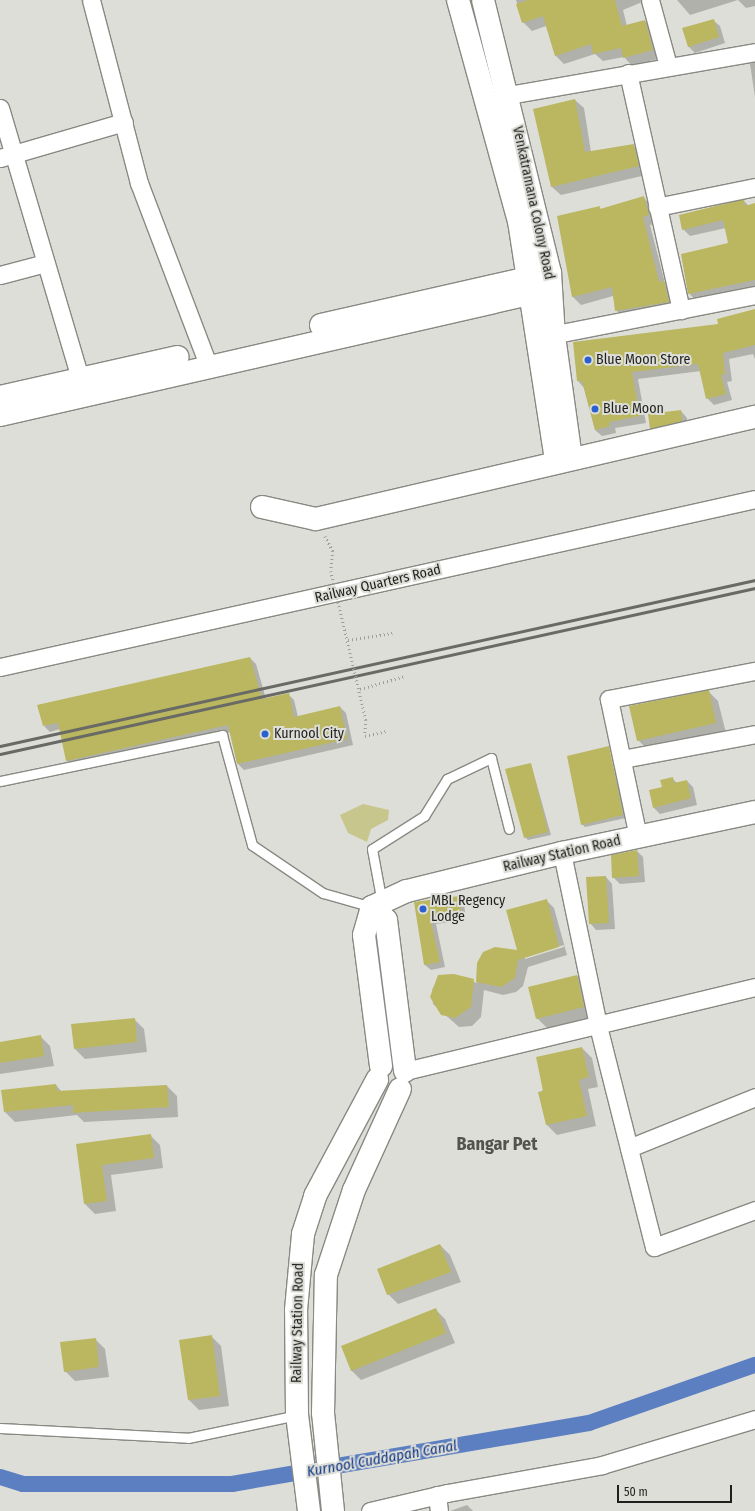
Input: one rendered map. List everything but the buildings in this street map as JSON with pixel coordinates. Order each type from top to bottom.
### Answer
[{"type":"street","points":[[91,0],[156,232],[206,359]]},
{"type":"street","points":[[0,415],[206,359],[540,283],[519,221],[458,0]]},
{"type":"street","name":"Venkatramana Colony Road","points":[[483,0],[509,95],[540,283],[545,337],[563,460]]},
{"type":"street","points":[[650,0],[668,66]]},
{"type":"street","points":[[509,95],[755,52]]},
{"type":"street","points":[[628,73],[657,206],[682,310]]},
{"type":"street","points":[[0,108],[6,156],[45,263],[80,378]]},
{"type":"street","points":[[6,156],[124,122]]},
{"type":"street","points":[[657,206],[755,187]]},
{"type":"street","points":[[0,275],[45,263]]},
{"type":"street","points":[[545,337],[755,295]]},
{"type":"street","points":[[0,397],[80,378],[206,359]]},
{"type":"street","points":[[262,507],[316,519],[563,460],[755,417]]},
{"type":"street","name":"Railway Quarters Road","points":[[0,668],[755,500]]},
{"type":"street","points":[[638,837],[609,699],[755,671]]},
{"type":"street","points":[[622,760],[755,734]]},
{"type":"street","name":"Railway Station Road","points":[[377,905],[407,891],[562,853],[755,812]]},
{"type":"street","points":[[562,853],[598,1026],[654,1247],[755,1210]]},
{"type":"street","points":[[377,905],[364,935],[379,1073],[386,1091],[403,1080],[509,1044],[598,1026],[755,987]]},
{"type":"street","points":[[377,905],[386,920],[403,1080]]},
{"type":"street","name":"Railway Station Road","points":[[309,1511],[296,1415],[296,1310],[303,1234],[315,1196],[379,1073]]},
{"type":"street","name":"Railway Station Road","points":[[333,1511],[323,1413],[326,1275],[354,1190],[403,1080]]},
{"type":"street","points":[[629,1148],[755,1097]]},
{"type":"street","points":[[370,1511],[438,1503],[602,1465],[755,1419]]},
{"type":"lane","points":[[0,781],[222,735],[252,845],[323,893],[377,905],[372,849],[424,816],[447,779],[490,758],[509,829]]},
{"type":"lane","points":[[0,1428],[188,1438],[296,1415]]},
{"type":"path","points":[[333,551],[332,571],[366,720],[364,736],[386,731]]},
{"type":"path","points":[[348,640],[392,633]]},
{"type":"path","points":[[360,689],[405,676]]},
{"type":"shaded area","points":[[363,804],[389,810],[388,820],[371,829],[367,842],[348,833],[340,815]]},
{"type":"waterway","name":"Kurnool Cuddapah Canal","points":[[0,1477],[23,1484],[232,1484],[589,1423],[755,1365]]},
{"type":"railway","points":[[0,746],[755,580]]},
{"type":"railway","points":[[0,754],[755,588]]},
{"type":"place","name":"Blue Moon Store","points":[[588,360]]},
{"type":"place","name":"Blue Moon","points":[[595,409]]},
{"type":"place","name":"Kurnool City","points":[[265,734]]},
{"type":"place","name":"MBL Regency Lodge","points":[[423,909]]},
{"type":"district","name":"Bangar Pet","points":[[497,1144]]}]
